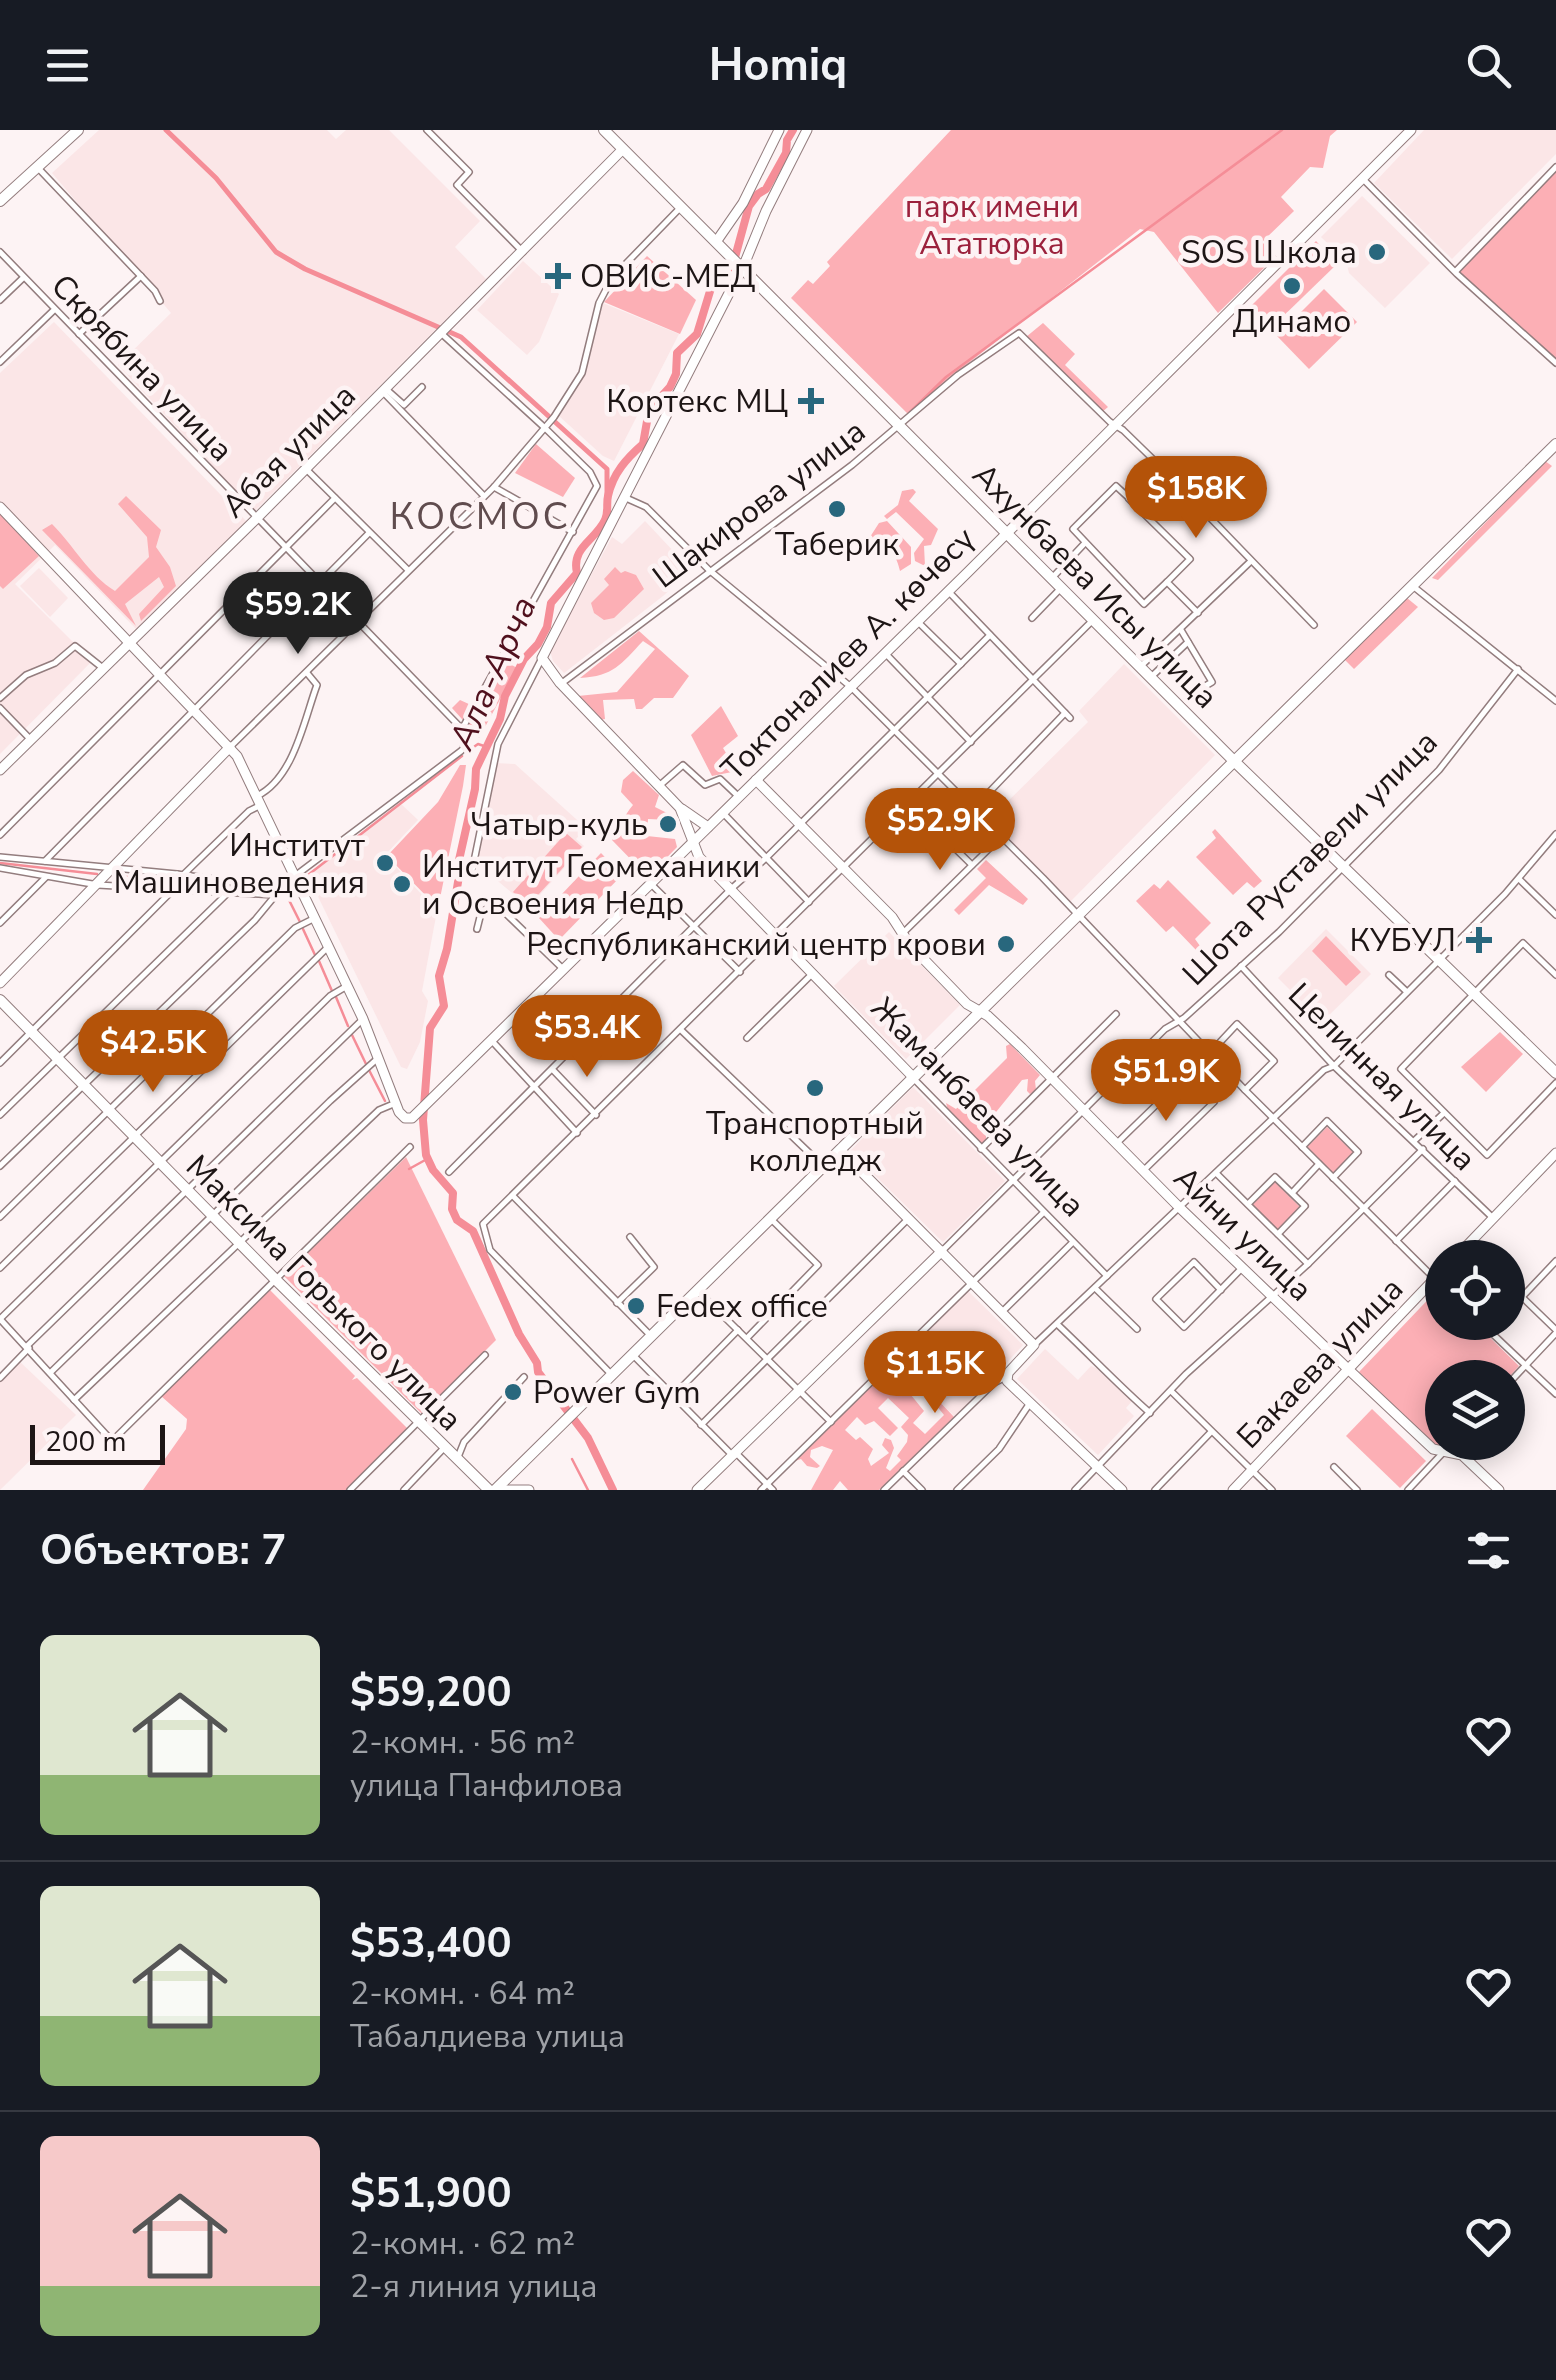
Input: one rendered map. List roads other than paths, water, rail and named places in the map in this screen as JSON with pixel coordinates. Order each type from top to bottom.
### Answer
[{"type":"main road","points":[[0,201],[78,130]]},
{"type":"main road","name":"Ахунбаева Исы улица","points":[[604,130],[1234,761],[1556,1073]]},
{"type":"main road","points":[[492,1490],[1556,444]]},
{"type":"main road","name":"Максима Горького улица","points":[[0,1000],[444,1448],[492,1490]]},
{"type":"street","points":[[427,130],[470,172],[456,186],[523,252]]},
{"type":"street","points":[[719,245],[779,130]]},
{"type":"street","points":[[471,876],[498,744],[808,130]]},
{"type":"street","name":"Токтоналиев А. көчөсү","points":[[410,1122],[1412,130]]},
{"type":"street","name":"Абая улица","points":[[0,770],[131,645],[623,149]]},
{"type":"street","points":[[37,167],[160,301]]},
{"type":"street","points":[[1456,271],[1556,167]]},
{"type":"street","points":[[1364,180],[1556,363]]},
{"type":"street","points":[[0,983],[494,487],[551,420],[582,373],[594,318],[612,278],[681,206]]},
{"type":"street","name":"Скрябина улица","points":[[0,252],[462,730]]},
{"type":"street","points":[[78,334],[141,276]]},
{"type":"street","points":[[0,300],[24,277]]},
{"type":"street","points":[[0,362],[54,310]]},
{"type":"street","points":[[0,1166],[255,920],[276,895],[464,748],[462,730],[597,486],[551,420],[445,330]]},
{"type":"street","name":"Шакирова улица","points":[[560,684],[852,465],[982,357],[1019,333],[1116,426]]},
{"type":"street","points":[[385,390],[404,405],[422,387]]},
{"type":"street","points":[[385,390],[484,496]]},
{"type":"street","points":[[1116,426],[1314,625]]},
{"type":"street","points":[[1129,498],[1161,467]]},
{"type":"street","points":[[306,469],[408,570]]},
{"type":"street","points":[[1116,486],[1129,498],[1190,559],[1144,604],[1073,530],[1116,486]]},
{"type":"street","points":[[494,487],[573,532]]},
{"type":"street","points":[[624,497],[646,508],[709,570],[851,687],[1002,836],[1209,1054],[1425,1265]]},
{"type":"street","points":[[0,835],[335,498]]},
{"type":"street","points":[[0,506],[230,748],[363,1020],[399,1112],[410,1122]]},
{"type":"street","points":[[45,861],[369,532]]},
{"type":"street","points":[[1052,578],[1084,544]]},
{"type":"street","points":[[1140,666],[1251,562]]},
{"type":"street","points":[[1167,582],[1198,613]]},
{"type":"street","points":[[1412,586],[1556,700]]},
{"type":"street","points":[[1032,618],[1061,588]]},
{"type":"street","points":[[948,591],[1068,716],[974,808]]},
{"type":"street","points":[[612,1375],[490,1250],[483,1224],[1094,620]]},
{"type":"street","points":[[917,621],[961,664]]},
{"type":"street","points":[[1180,630],[1212,682],[1202,688]]},
{"type":"street","points":[[449,1172],[990,635]]},
{"type":"street","points":[[1151,678],[1188,642]]},
{"type":"street","points":[[0,698],[26,675],[55,664],[75,646],[104,669]]},
{"type":"street","points":[[885,653],[971,742]]},
{"type":"street","name":"Жаманбаева улица","points":[[542,658],[560,684],[680,808],[696,854],[1011,1182],[1107,1276]]},
{"type":"street","name":"Шота Руставели улица","points":[[696,1490],[1165,1029],[1241,966],[1342,867],[1439,770],[1518,669]]},
{"type":"street","points":[[0,1063],[174,889],[180,874],[282,775],[317,684],[307,674]]},
{"type":"street","points":[[0,708],[31,740]]},
{"type":"street","points":[[659,786],[683,765],[705,785],[720,779],[739,797]]},
{"type":"street","name":"Айни улица","points":[[756,780],[897,922],[902,933],[954,990],[988,1016],[1180,1208],[1425,1442]]},
{"type":"street","points":[[680,808],[708,828]]},
{"type":"street","points":[[722,813],[809,902]]},
{"type":"street","points":[[924,818],[972,866]]},
{"type":"street","points":[[884,1490],[1273,1118],[1324,1070],[1334,1066],[1519,878],[1556,834]]},
{"type":"street","points":[[902,933],[1002,836]]},
{"type":"street","points":[[0,857],[262,886]]},
{"type":"street","points":[[1,869],[98,885],[276,895]]},
{"type":"street","points":[[0,924],[46,877]]},
{"type":"street","points":[[1519,878],[1556,915]]},
{"type":"street","points":[[0,1116],[237,884]]},
{"type":"street","points":[[651,884],[740,972]]},
{"type":"street","points":[[477,929],[481,913],[495,903],[564,970]]},
{"type":"street","points":[[0,1217],[295,928],[315,918]]},
{"type":"street","points":[[1556,975],[1523,943],[1400,1069],[1487,1155],[1556,1083]]},
{"type":"street","points":[[0,1268],[328,946]]},
{"type":"street","name":"Целинная улица","points":[[1241,966],[1334,1066],[1493,1218]]},
{"type":"street","points":[[748,1038],[813,973]]},
{"type":"street","points":[[1390,975],[1407,992]]},
{"type":"street","points":[[347,986],[330,996],[0,1319],[112,1441],[410,1147]]},
{"type":"street","points":[[981,1149],[1116,1014]]},
{"type":"street","points":[[0,1378],[363,1020]]},
{"type":"street","points":[[1209,1054],[1237,1024],[1274,1060],[1245,1090]]},
{"type":"street","points":[[681,1030],[824,1166]]},
{"type":"street","points":[[490,1042],[577,1133]]},
{"type":"street","points":[[50,1372],[380,1057]]},
{"type":"street","points":[[552,1070],[596,1114]]},
{"type":"street","points":[[1116,1144],[1189,1073]]},
{"type":"street","points":[[390,1085],[398,1120],[410,1122]]},
{"type":"street","points":[[1143,1171],[1214,1102]]},
{"type":"street","points":[[74,1400],[379,1110],[392,1105]]},
{"type":"street","points":[[1414,1141],[1444,1113]]},
{"type":"street","points":[[1302,1147],[1327,1121],[1358,1152],[1333,1178]]},
{"type":"street","points":[[1075,1490],[1171,1391],[1308,1264],[1423,1149]]},
{"type":"street","points":[[840,1150],[1034,1345]]},
{"type":"street","points":[[1472,1240],[1556,1153]]},
{"type":"street","points":[[1292,1193],[1319,1164]]},
{"type":"street","points":[[1216,1172],[1308,1264]]},
{"type":"street","points":[[1248,1204],[1276,1176],[1305,1206],[1278,1234]]},
{"type":"street","points":[[1396,1240],[1455,1181]]},
{"type":"street","points":[[513,1196],[651,1336]]},
{"type":"street","points":[[632,1354],[767,1488],[1043,1213]]},
{"type":"street","points":[[747,1338],[818,1264],[770,1218]]},
{"type":"street","points":[[701,1425],[909,1218]]},
{"type":"street","points":[[617,1303],[654,1267],[630,1236]]},
{"type":"street","points":[[1002,1312],[1073,1242]]},
{"type":"street","points":[[1556,1261],[1522,1297],[1556,1332],[1525,1366],[1556,1394]]},
{"type":"street","points":[[1222,1290],[1194,1262],[1156,1299],[1184,1327],[1222,1290],[1242,1268]]},
{"type":"street","points":[[1095,1288],[1137,1329]]},
{"type":"street","points":[[697,1290],[831,1422]]},
{"type":"street","name":"Бакаева улица","points":[[1233,1490],[1425,1293]]},
{"type":"street","points":[[1057,1324],[1150,1413]]},
{"type":"street","points":[[672,1397],[738,1330]]},
{"type":"street","points":[[1498,1340],[1519,1360]]},
{"type":"street","points":[[350,1490],[484,1355]]},
{"type":"street","points":[[457,1460],[464,1442],[524,1377]]},
{"type":"street","points":[[1006,1377],[1122,1490]]},
{"type":"street","points":[[1171,1391],[1272,1490]]},
{"type":"street","points":[[958,1490],[998,1449],[1030,1403]]},
{"type":"street","points":[[1155,1490],[1212,1432]]},
{"type":"street","points":[[404,1490],[444,1448]]},
{"type":"street","points":[[1408,1490],[1437,1460]]},
{"type":"street","name":"Айни улица","points":[[1467,1460],[1499,1490]]},
{"type":"street","points":[[1334,1467],[1357,1490]]},
{"type":"street","points":[[903,1471],[922,1490]]},
{"type":"street","points":[[506,1490],[529,1490]]},
{"type":"waterway","points":[[166,130],[216,178],[276,252],[305,269],[461,337],[607,469],[607,497]]},
{"type":"waterway","name":"Ала-Арча","points":[[613,1490],[588,1438],[538,1372],[473,1231],[457,1220],[452,1209],[453,1193],[426,1155],[423,1120],[430,1028],[444,1006],[439,976],[447,949],[476,769],[500,719],[505,696],[524,659],[547,627],[551,603],[577,573],[577,557],[605,520],[613,480],[643,444],[649,410],[670,387],[676,374],[677,353],[697,334],[711,288],[731,272],[749,206],[766,189],[786,153],[793,130]]},
{"type":"waterway","points":[[910,412],[946,377],[1282,130]]},
{"type":"waterway","points":[[468,751],[478,744],[484,746]]},
{"type":"waterway","points":[[308,875],[462,756]]},
{"type":"waterway","points":[[0,863],[97,874]]},
{"type":"waterway","points":[[116,876],[171,881]]},
{"type":"waterway","points":[[179,882],[229,886]]},
{"type":"waterway","points":[[285,885],[288,882]]},
{"type":"waterway","points":[[264,888],[282,885]]},
{"type":"waterway","points":[[238,886],[256,888]]},
{"type":"waterway","points":[[285,892],[300,922]]},
{"type":"waterway","points":[[303,929],[315,955]]},
{"type":"waterway","points":[[319,961],[332,991]]},
{"type":"waterway","points":[[336,997],[348,1026]]},
{"type":"waterway","points":[[352,1035],[366,1064]]},
{"type":"waterway","points":[[369,1070],[385,1101]]},
{"type":"waterway","points":[[409,1169],[427,1159]]},
{"type":"waterway","points":[[572,1459],[588,1490]]},
{"type":"place","name":"SOS Школа","points":[[1377,252]]},
{"type":"place","name":"ОВИС-МЕД","points":[[558,276]]},
{"type":"place","name":"Динамо","points":[[1292,286]]},
{"type":"place","name":"Кортекс МЦ","points":[[811,401]]},
{"type":"place","name":"Таберик","points":[[837,509]]},
{"type":"place","name":"Чатыр-куль","points":[[668,824]]},
{"type":"place","name":"Институт Машиноведения","points":[[385,863]]},
{"type":"place","name":"Институт Геомеханики и Освоения Недр","points":[[402,884]]},
{"type":"place","name":"КУБУЛ","points":[[1479,940]]},
{"type":"place","name":"Республиканский центр крови","points":[[1006,944]]},
{"type":"place","name":"Транспортный колледж","points":[[815,1088]]},
{"type":"place","name":"Fedex office","points":[[636,1306]]},
{"type":"place","name":"Power Gym","points":[[513,1392]]},
{"type":"district","name":"КОСМОС","points":[[480,516]]},
{"type":"park label","name":"парк имени Ататюрка","points":[[992,224]]}]
